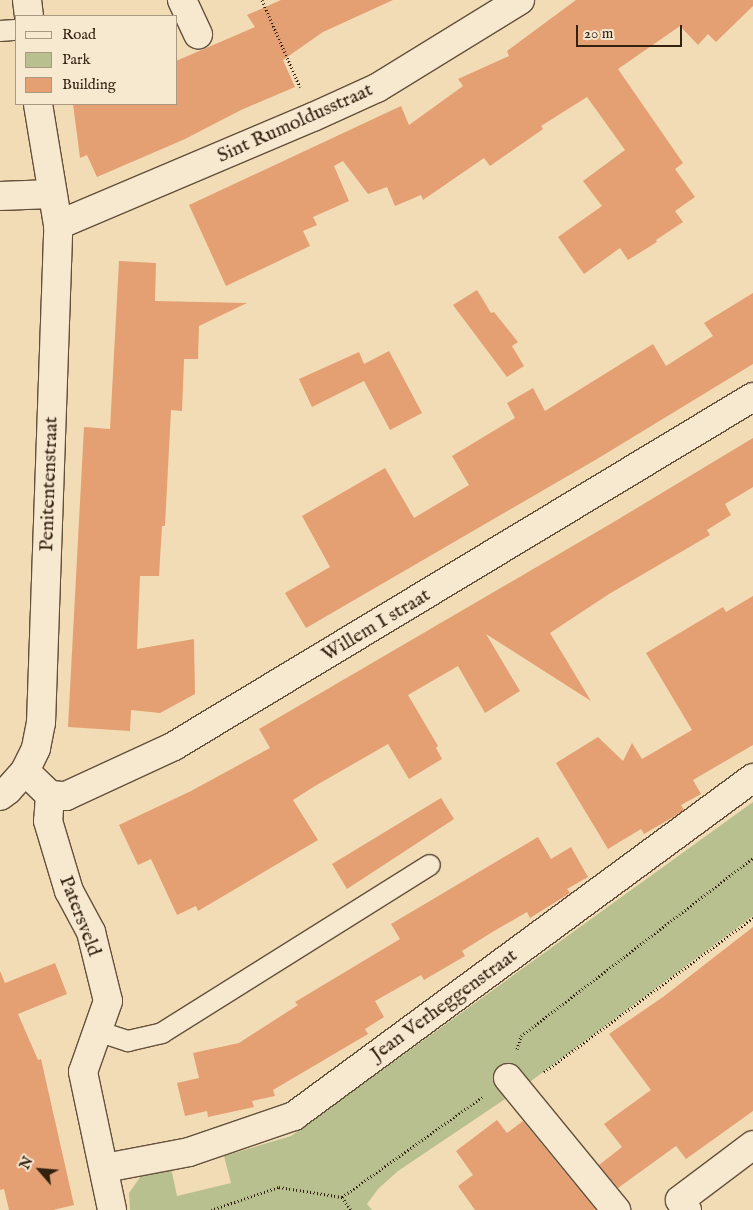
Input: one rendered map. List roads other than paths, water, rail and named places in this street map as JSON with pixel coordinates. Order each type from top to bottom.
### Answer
[{"type":"street","points":[[27,0],[28,15]]},
{"type":"street","points":[[182,0],[198,34]]},
{"type":"street","name":"Sint Rumoldusstraat","points":[[58,225],[377,88],[520,0]]},
{"type":"street","name":"Penitentenstraat","points":[[25,771],[36,748],[41,723],[58,225],[38,105]]},
{"type":"street","points":[[0,196],[52,194]]},
{"type":"street","name":"Willem I straat","points":[[50,795],[66,796],[174,746],[753,397]]},
{"type":"street","points":[[0,796],[25,771],[50,795]]},
{"type":"street","name":"Jean Verheggenstraat","points":[[105,1168],[189,1152],[294,1116],[753,778]]},
{"type":"street","name":"Patersveld","points":[[50,795],[48,821],[69,891],[91,932],[108,1001],[83,1072],[105,1168],[112,1210]]},
{"type":"street","points":[[508,1078],[616,1210]]},
{"type":"street","points":[[678,1207],[753,1145]]},
{"type":"lane","points":[[0,31],[15,30]]},
{"type":"lane","points":[[97,1031],[128,1042],[162,1033],[430,865]]}]
